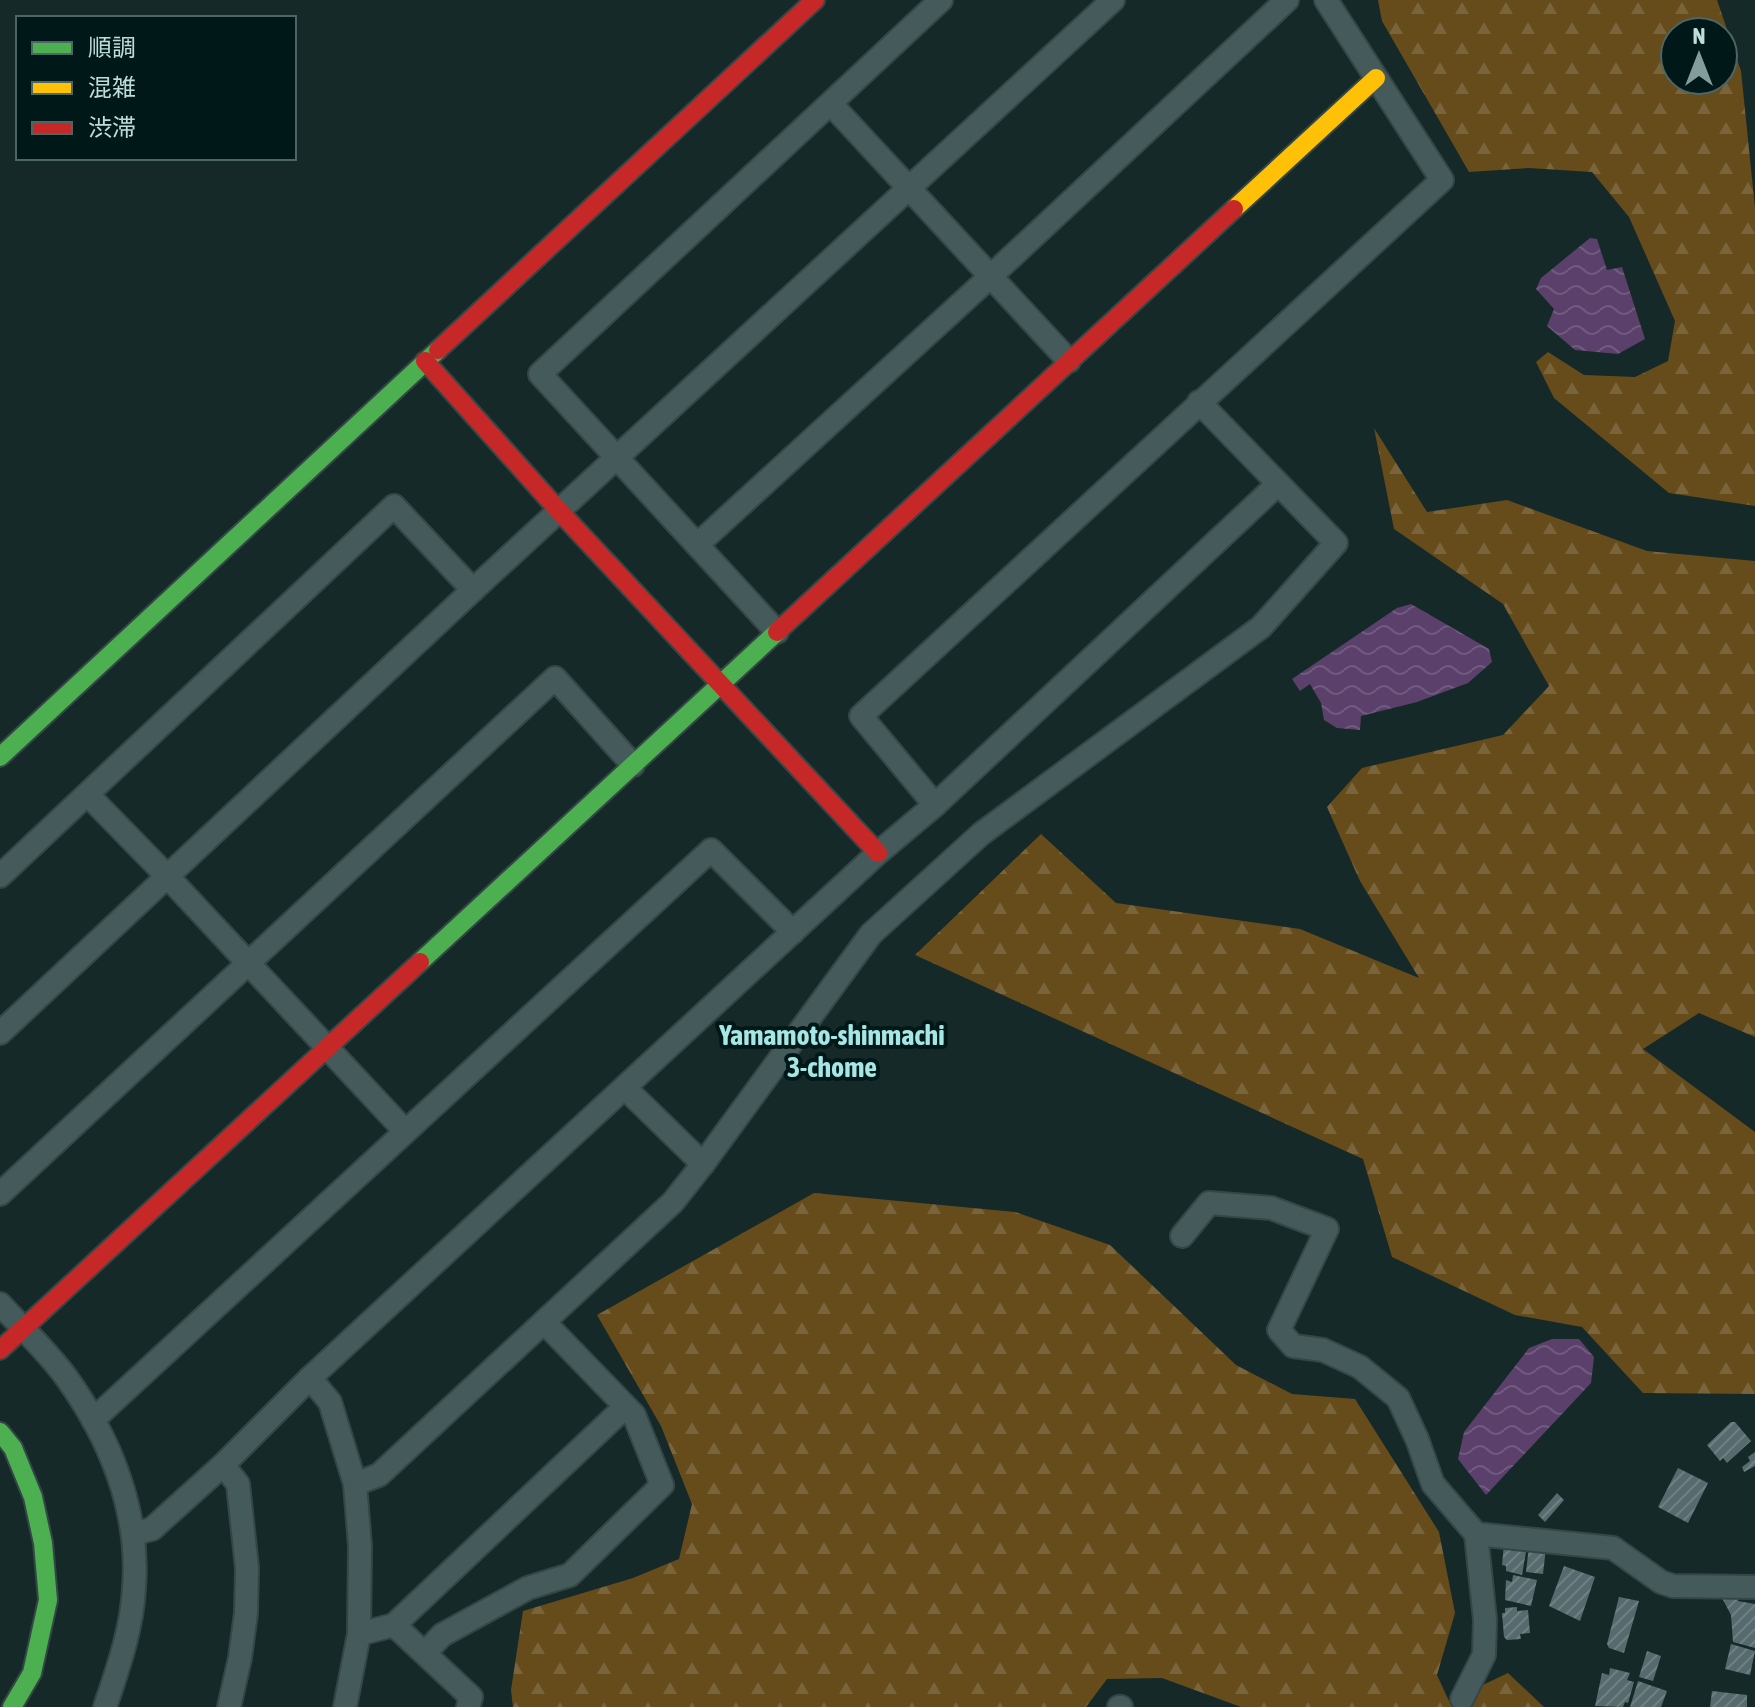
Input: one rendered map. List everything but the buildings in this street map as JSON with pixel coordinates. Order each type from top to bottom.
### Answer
[{"type":"street","points":[[0,757],[815,0]]},
{"type":"street","points":[[777,632],[540,374],[941,0]]},
{"type":"street","points":[[0,1033],[473,590],[1113,0]]},
{"type":"street","points":[[697,545],[1287,0]]},
{"type":"street","points":[[935,805],[861,716],[1442,180],[1326,0]]},
{"type":"street","points":[[0,1350],[1376,78]]},
{"type":"street","points":[[831,104],[1069,361]]},
{"type":"street","points":[[425,361],[560,512],[878,853]]},
{"type":"street","points":[[355,1484],[379,1475],[673,1202],[871,934],[981,834],[1261,627],[1336,543],[1199,402]]},
{"type":"street","points":[[133,1534],[152,1529],[223,1465],[310,1378],[878,853],[935,805],[1278,484]]},
{"type":"street","points":[[0,876],[394,506],[473,590]]},
{"type":"street","points":[[0,1194],[555,678],[633,765]]},
{"type":"street","points":[[88,795],[405,1131]]},
{"type":"street","points":[[93,1420],[711,850],[793,932]]},
{"type":"street","points":[[625,1088],[703,1164]]},
{"type":"street","points":[[1182,1236],[1209,1203],[1271,1208],[1327,1229],[1279,1330],[1293,1346],[1323,1350],[1360,1367],[1398,1398],[1433,1484],[1476,1534],[1485,1620],[1484,1655],[1462,1699]]},
{"type":"street","points":[[0,1304],[65,1375],[93,1420],[122,1480],[133,1534],[134,1588],[124,1649],[105,1707]]},
{"type":"street","points":[[425,1653],[442,1635],[516,1595],[570,1575],[662,1485],[634,1415],[544,1322]]},
{"type":"street","points":[[310,1378],[330,1402],[355,1484],[360,1546],[359,1634],[345,1707]]},
{"type":"street","points":[[359,1634],[394,1625],[624,1408]]},
{"type":"street","points":[[0,1432],[13,1448],[33,1497],[43,1543],[48,1600],[32,1673],[12,1707]]},
{"type":"street","points":[[223,1465],[238,1484],[247,1568],[246,1613],[229,1707]]},
{"type":"street","points":[[1476,1534],[1613,1548],[1661,1582],[1673,1586],[1755,1587]]},
{"type":"street","points":[[394,1625],[471,1697],[468,1707]]},
{"type":"green space","points":[[1378,0],[1717,0],[1722,16],[1659,16],[1659,96],[1739,96],[1739,65],[1755,208],[1755,506],[1669,493],[1554,398],[1536,362],[1548,352],[1584,375],[1635,377],[1668,361],[1675,321],[1629,217],[1592,172],[1529,168],[1469,172],[1382,21]]},
{"type":"green space","points":[[1374,428],[1427,512],[1507,500],[1647,551],[1755,561],[1755,1037],[1699,1013],[1643,1049],[1755,1132],[1755,1394],[1643,1393],[1582,1327],[1515,1315],[1392,1257],[1363,1159],[915,955],[1041,834],[1116,903],[1300,929],[1419,978],[1360,881],[1327,807],[1362,768],[1503,735],[1549,686],[1503,604],[1394,529]]},
{"type":"green space","points":[[814,1193],[1015,1212],[1110,1245],[1236,1365],[1292,1394],[1355,1399],[1439,1532],[1455,1613],[1437,1675],[1449,1701],[1508,1673],[1544,1707],[1241,1707],[1162,1678],[1107,1679],[1086,1707],[513,1707],[511,1690],[523,1611],[633,1578],[679,1559],[692,1504],[661,1426],[597,1315]]},
{"type":"water","points":[[1590,238],[1597,239],[1607,270],[1622,267],[1645,339],[1618,354],[1575,350],[1547,326],[1554,309],[1536,289],[1541,278]]},
{"type":"water","points":[[1411,604],[1489,649],[1492,662],[1468,683],[1417,702],[1361,716],[1360,730],[1337,728],[1324,720],[1321,703],[1310,684],[1300,691],[1292,679],[1397,608]]},
{"type":"water","points":[[1552,1339],[1579,1339],[1594,1357],[1591,1383],[1486,1495],[1458,1459],[1464,1432],[1529,1348]]},
{"type":"traffic: fast","points":[[0,757],[438,350]]},
{"type":"traffic: fast","points":[[420,962],[777,632]]},
{"type":"traffic: fast","points":[[0,1432],[13,1448],[33,1497],[43,1543],[48,1600],[32,1673],[12,1707]]},
{"type":"traffic: slow","points":[[1234,209],[1376,78]]},
{"type":"traffic: jam","points":[[438,350],[815,0]]},
{"type":"traffic: jam","points":[[777,632],[1234,209]]},
{"type":"traffic: jam","points":[[425,361],[560,512],[878,853]]},
{"type":"traffic: jam","points":[[0,1350],[420,962]]},
{"type":"district","name":"Yamamoto-shinmachi 3-chome","points":[[832,1051]]}]
